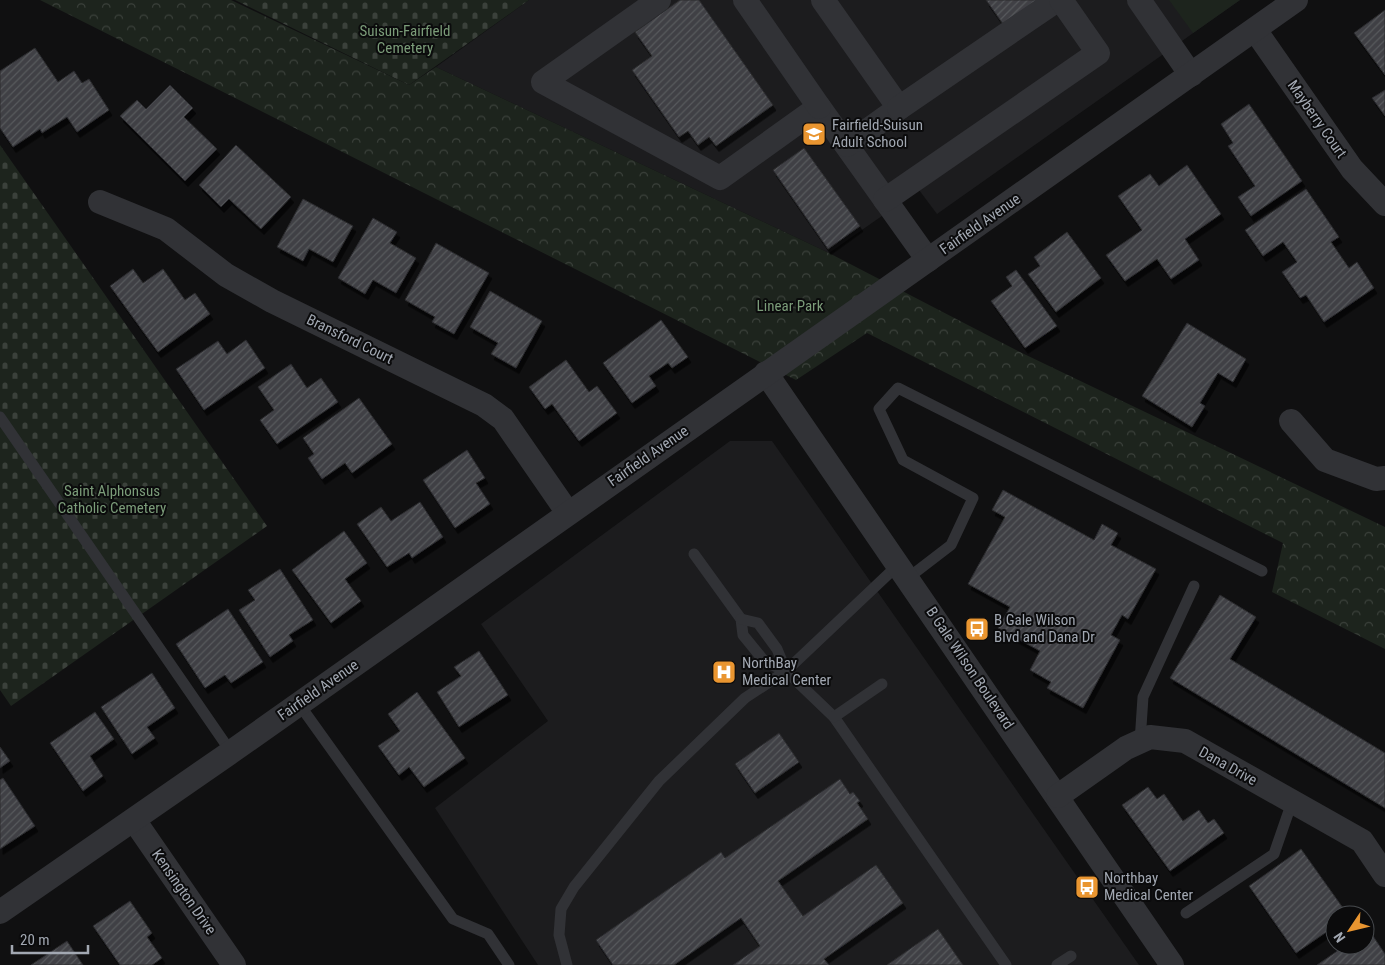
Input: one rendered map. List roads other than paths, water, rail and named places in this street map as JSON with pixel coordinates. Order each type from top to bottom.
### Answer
[{"type":"street","points":[[659,0],[543,82],[720,178],[819,107]]},
{"type":"street","points":[[745,0],[928,260]]},
{"type":"street","points":[[823,0],[899,108]]},
{"type":"street","points":[[847,145],[1059,0],[1098,53],[885,200]]},
{"type":"street","points":[[1138,0],[1191,75]]},
{"type":"street","name":"Fairfield Avenue","points":[[0,912],[231,752],[1296,0]]},
{"type":"street","name":"Mayberry Court","points":[[1255,30],[1352,169],[1385,204]]},
{"type":"street","name":"Bransford Court","points":[[100,202],[166,229],[226,275],[272,301],[484,405],[503,419],[568,513]]},
{"type":"street","name":"B Gale Wilson Boulevard","points":[[766,373],[904,571],[1172,965]]},
{"type":"street","points":[[1291,421],[1325,460],[1376,479],[1385,478]]},
{"type":"street","name":"Dana Drive","points":[[1058,796],[1126,748],[1150,738],[1184,741],[1362,841],[1381,861]]},
{"type":"street","name":"Kensington Drive","points":[[134,820],[234,965]]},
{"type":"lane","points":[[568,965],[559,935],[561,909],[574,888],[659,781],[745,698],[786,672],[904,571],[952,545],[973,498],[903,460],[879,409],[898,388],[1262,570]]},
{"type":"lane","points":[[0,417],[231,752]]},
{"type":"lane","points":[[694,554],[741,619],[743,635],[765,662],[786,672],[834,717],[1006,965]]},
{"type":"lane","points":[[1140,742],[1143,697],[1194,586]]},
{"type":"lane","points":[[741,619],[758,623],[777,649],[786,672]]},
{"type":"lane","points":[[834,717],[882,684]]},
{"type":"lane","points":[[299,704],[453,919],[488,934],[509,965]]},
{"type":"lane","points":[[1186,913],[1274,854],[1292,802]]},
{"type":"lane","points":[[1057,965],[1071,956]]},
{"type":"place","name":"Fairfield-Suisun Adult School","points":[[814,134]]},
{"type":"place","name":"B Gale Wilson Blvd and Dana Dr","points":[[977,629]]},
{"type":"place","name":"NorthBay Medical Center","points":[[724,672]]},
{"type":"place","name":"Northbay Medical Center","points":[[1087,887]]},
{"type":"park label","name":"Suisun-Fairfield Cemetery","points":[[405,40]]},
{"type":"park label","name":"Linear Park","points":[[790,306]]},
{"type":"park label","name":"Saint Alphonsus Catholic Cemetery","points":[[112,500]]}]
